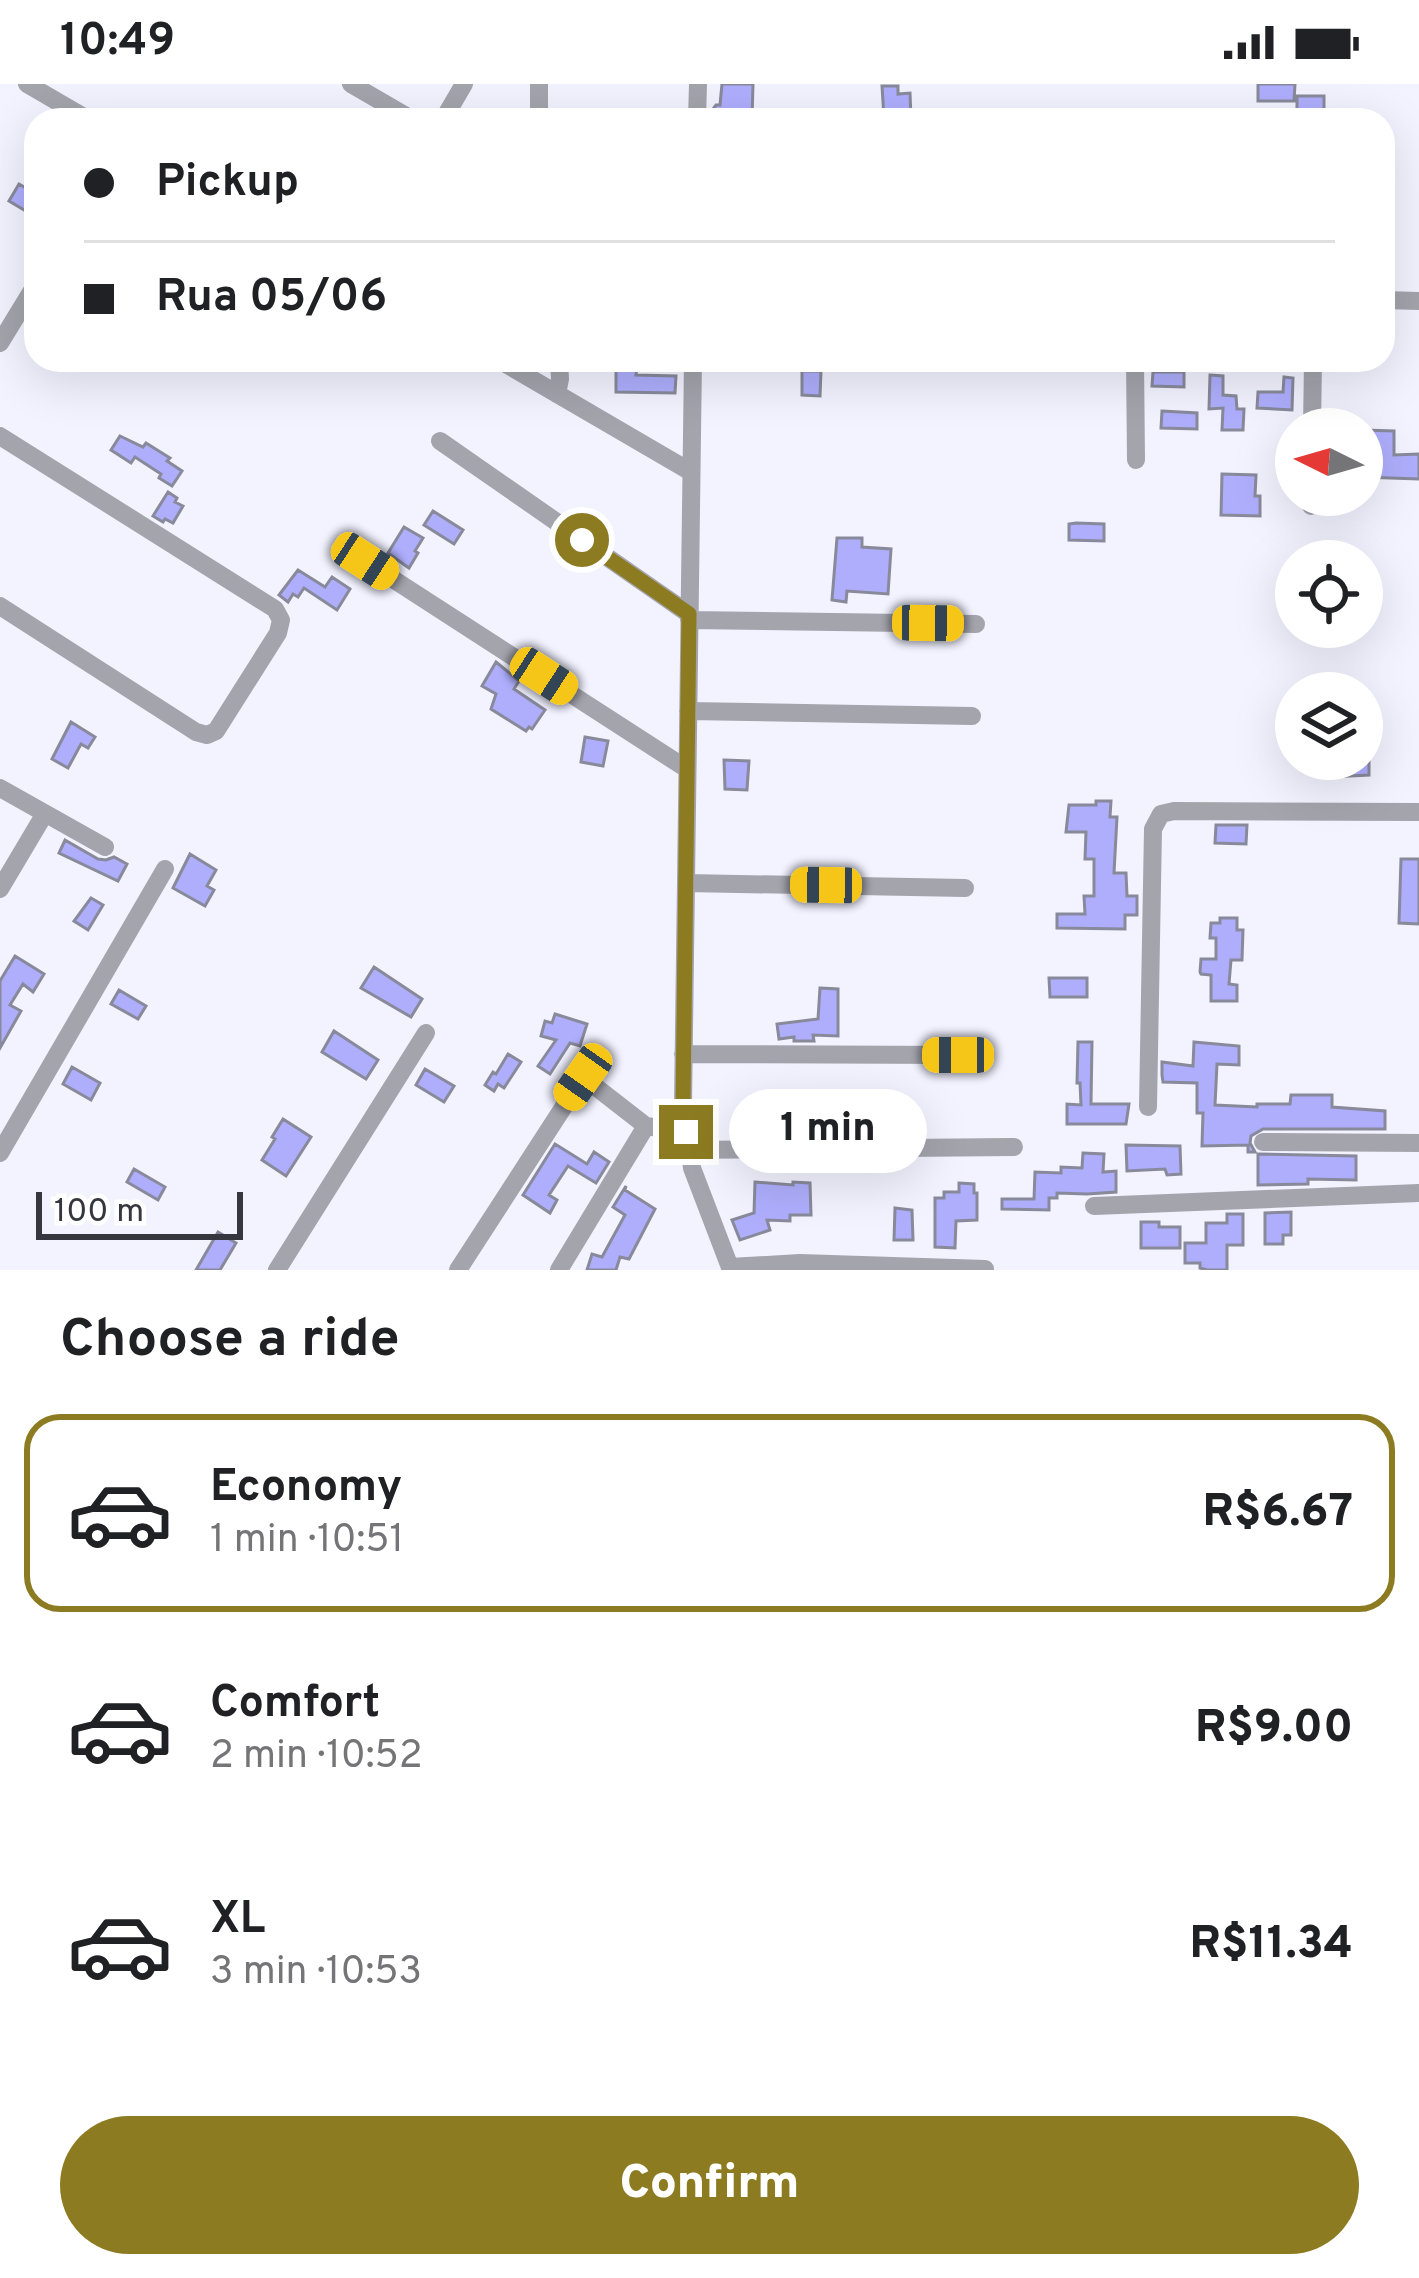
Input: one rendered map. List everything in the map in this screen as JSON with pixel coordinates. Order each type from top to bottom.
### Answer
[{"type":"street","points":[[27,84],[68,108]]},
{"type":"street","points":[[351,84],[392,108]]},
{"type":"street","points":[[0,344],[24,304]]},
{"type":"street","points":[[536,372],[556,394],[691,472]]},
{"type":"street","points":[[556,394],[560,372]]},
{"type":"street","points":[[693,372],[683,1054],[683,1105],[692,1168],[730,1269],[800,1262],[985,1269]]},
{"type":"street","points":[[1136,372],[1136,460]]},
{"type":"street","points":[[1312,372],[1312,408]]},
{"type":"street","points":[[0,436],[275,609],[280,620],[278,634],[216,731],[206,735],[0,606]]},
{"type":"street","points":[[440,441],[689,617],[976,624]]},
{"type":"street","points":[[365,561],[687,769]]},
{"type":"street","points":[[688,711],[972,716]]},
{"type":"street","points":[[0,788],[105,847]]},
{"type":"street","points":[[1148,1106],[1154,830],[1161,814],[1419,812]]},
{"type":"street","points":[[0,890],[44,815]]},
{"type":"street","points":[[0,1153],[165,869]]},
{"type":"street","points":[[686,883],[965,888]]},
{"type":"street","points":[[277,1270],[426,1033]]},
{"type":"street","points":[[683,1054],[958,1055]]},
{"type":"street","points":[[458,1270],[583,1077],[646,1126],[688,1141],[1014,1147]]},
{"type":"street","points":[[559,1270],[646,1126]]},
{"type":"street","points":[[1263,1142],[1419,1143]]},
{"type":"street","points":[[1094,1206],[1419,1193]]},
{"type":"building","points":[[722,84],[753,84],[752,108],[714,108],[720,105]]},
{"type":"building","points":[[1258,84],[1295,84],[1294,101],[1258,101]]},
{"type":"building","points":[[882,86],[898,86],[898,94],[910,93],[911,108],[883,108]]},
{"type":"building","points":[[1297,96],[1324,96],[1324,108],[1297,108]]},
{"type":"building","points":[[19,184],[24,187],[24,210],[9,201]]},
{"type":"building","points":[[616,372],[676,376],[675,393],[616,392]]},
{"type":"building","points":[[802,372],[821,372],[820,396],[802,395]]},
{"type":"building","points":[[1153,372],[1184,372],[1184,387],[1152,386]]},
{"type":"building","points":[[1210,375],[1223,376],[1223,395],[1236,396],[1237,409],[1244,409],[1243,430],[1222,430],[1223,408],[1209,409]]},
{"type":"building","points":[[1284,377],[1293,378],[1292,408],[1257,408],[1258,392],[1283,392]]},
{"type":"building","points":[[1162,411],[1197,413],[1197,429],[1161,428]]},
{"type":"building","points":[[1383,431],[1394,431],[1394,455],[1419,454],[1419,479],[1383,478]]},
{"type":"building","points":[[120,436],[143,447],[146,443],[170,458],[167,461],[182,471],[172,486],[135,457],[131,463],[111,450]]},
{"type":"building","points":[[1222,474],[1256,475],[1260,516],[1221,515]]},
{"type":"building","points":[[168,492],[183,506],[173,523],[153,516]]},
{"type":"building","points":[[433,511],[463,530],[454,544],[424,525]]},
{"type":"building","points":[[1069,524],[1104,524],[1104,541],[1069,540]]},
{"type":"building","points":[[404,527],[423,538],[409,568],[388,553]]},
{"type":"building","points":[[837,538],[862,538],[862,547],[891,549],[888,594],[847,591],[846,602],[832,600]]},
{"type":"building","points":[[298,570],[325,587],[332,577],[350,589],[337,610],[304,588],[288,602],[279,595]]},
{"type":"building","points":[[496,662],[519,681],[514,689],[545,710],[532,729],[526,731],[491,709],[496,694],[482,686]]},
{"type":"building","points":[[71,722],[95,737],[88,748],[81,744],[68,768],[52,759]]},
{"type":"building","points":[[585,737],[608,741],[603,766],[581,762]]},
{"type":"building","points":[[724,760],[749,761],[747,790],[725,789]]},
{"type":"building","points":[[1096,801],[1111,801],[1110,817],[1117,817],[1114,873],[1126,873],[1127,896],[1137,896],[1137,915],[1125,915],[1125,929],[1057,928],[1057,914],[1085,914],[1084,896],[1094,896],[1094,859],[1085,859],[1086,832],[1066,832],[1069,805],[1096,805]]},
{"type":"building","points":[[1216,825],[1247,825],[1246,844],[1215,843]]},
{"type":"building","points":[[65,840],[98,859],[114,857],[127,864],[118,881],[59,853]]},
{"type":"building","points":[[190,854],[216,870],[207,886],[214,890],[205,906],[173,888]]},
{"type":"building","points":[[1401,859],[1419,859],[1419,924],[1399,923]]},
{"type":"building","points":[[91,898],[103,905],[88,930],[74,921]]},
{"type":"building","points":[[1220,918],[1237,918],[1237,930],[1243,930],[1242,960],[1231,960],[1229,984],[1237,985],[1237,1001],[1211,1001],[1211,975],[1200,972],[1201,959],[1216,959],[1211,923],[1220,923]]},
{"type":"building","points":[[15,956],[44,974],[33,992],[23,984],[10,1005],[21,1011],[0,1048],[0,981]]},
{"type":"building","points":[[374,967],[422,999],[411,1017],[361,988]]},
{"type":"building","points":[[1049,978],[1087,978],[1087,997],[1050,997]]},
{"type":"building","points":[[820,988],[838,989],[838,1036],[813,1035],[814,1041],[779,1039],[777,1024],[818,1019]]},
{"type":"building","points":[[119,990],[146,1006],[138,1019],[111,1004]]},
{"type":"building","points":[[555,1014],[587,1024],[580,1046],[570,1043],[550,1074],[538,1066],[556,1040],[541,1036],[545,1021],[552,1023]]},
{"type":"building","points":[[334,1031],[378,1060],[366,1079],[322,1052]]},
{"type":"building","points":[[1078,1042],[1092,1042],[1091,1104],[1129,1104],[1126,1124],[1067,1124],[1067,1104],[1081,1105]]},
{"type":"building","points":[[1194,1042],[1239,1046],[1239,1065],[1217,1064],[1215,1105],[1257,1107],[1290,1104],[1291,1095],[1332,1095],[1332,1107],[1385,1111],[1385,1129],[1263,1129],[1251,1136],[1255,1152],[1248,1152],[1248,1145],[1202,1146],[1203,1113],[1197,1113],[1197,1083],[1163,1082],[1162,1075],[1162,1062],[1193,1066]]},
{"type":"building","points":[[508,1054],[521,1062],[504,1088],[498,1084],[494,1091],[485,1085]]},
{"type":"building","points":[[72,1067],[100,1083],[91,1100],[63,1084]]},
{"type":"building","points":[[425,1069],[454,1086],[444,1102],[416,1085]]},
{"type":"building","points":[[283,1119],[311,1137],[286,1176],[262,1160]]},
{"type":"building","points":[[555,1144],[587,1164],[594,1152],[609,1162],[596,1183],[568,1166],[549,1195],[557,1200],[550,1213],[523,1195]]},
{"type":"building","points":[[1126,1145],[1180,1146],[1181,1174],[1167,1175],[1165,1169],[1127,1171]]},
{"type":"building","points":[[1083,1153],[1104,1154],[1103,1172],[1116,1171],[1116,1192],[1057,1193],[1057,1198],[1049,1198],[1049,1210],[1002,1209],[1002,1199],[1034,1199],[1035,1172],[1082,1168]]},
{"type":"building","points":[[1258,1154],[1356,1156],[1356,1180],[1258,1185]]},
{"type":"building","points":[[134,1169],[165,1187],[158,1200],[127,1182]]},
{"type":"building","points":[[755,1182],[810,1183],[811,1215],[767,1220],[770,1230],[740,1240],[732,1220],[754,1213]]},
{"type":"building","points":[[959,1183],[974,1184],[977,1220],[956,1221],[955,1248],[935,1247],[935,1198],[944,1198],[944,1192],[959,1192]]},
{"type":"building","points":[[626,1186],[625,1190],[655,1209],[629,1259],[620,1257],[616,1270],[587,1270],[592,1254],[602,1257],[625,1215],[613,1207]]},
{"type":"building","points":[[895,1208],[912,1210],[913,1240],[894,1240]]},
{"type":"building","points":[[1291,1212],[1291,1235],[1283,1235],[1283,1244],[1265,1244],[1265,1213]]},
{"type":"building","points":[[1227,1214],[1243,1214],[1243,1245],[1227,1245],[1227,1270],[1185,1263],[1185,1243],[1206,1243],[1206,1223],[1227,1223]]},
{"type":"building","points":[[1141,1222],[1180,1227],[1180,1248],[1141,1248]]},
{"type":"building","points":[[218,1232],[236,1243],[220,1270],[196,1270]]},
{"type":"route","points":[[582,540],[689,614],[686,1132]]}]
